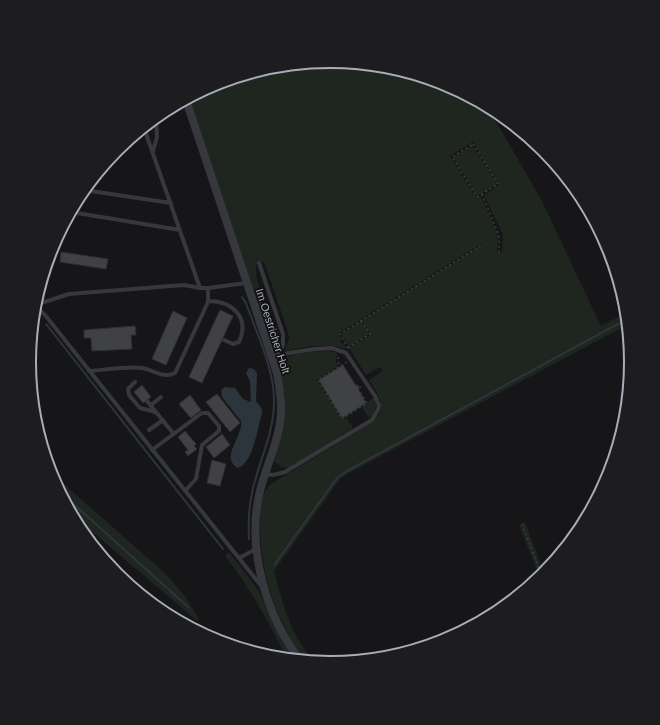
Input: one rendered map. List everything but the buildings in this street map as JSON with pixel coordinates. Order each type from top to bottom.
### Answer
[{"type":"street","name":"Im Oestricher Holt","points":[[188,105],[246,283],[274,359],[280,387],[281,413],[257,505],[257,549],[266,592],[280,627],[297,655]]},
{"type":"lane","points":[[153,151],[157,138],[156,125]]},
{"type":"lane","points":[[146,133],[200,288]]},
{"type":"lane","points":[[92,191],[171,203]]},
{"type":"lane","points":[[76,213],[180,230]]},
{"type":"lane","points":[[259,263],[283,334],[283,345],[274,359]]},
{"type":"lane","points":[[43,303],[69,294],[184,285],[208,288],[246,283]]},
{"type":"lane","points":[[89,371],[136,368],[146,369],[167,376],[175,373],[208,301],[208,288]]},
{"type":"lane","points":[[208,301],[218,302],[234,310],[242,319],[244,328],[238,342],[233,344],[224,340]]},
{"type":"lane","points":[[41,311],[266,592]]},
{"type":"lane","points":[[265,474],[273,475],[285,472],[375,416],[378,410],[378,400],[346,353],[339,350],[302,350],[274,359]]},
{"type":"lane","points":[[135,382],[128,389],[129,396],[140,408],[158,414]]},
{"type":"lane","points":[[151,405],[161,397]]},
{"type":"lane","points":[[147,401],[173,433]]},
{"type":"lane","points":[[152,450],[173,433],[204,412],[208,413],[220,428],[219,431],[202,445],[196,479],[184,491]]},
{"type":"lane","points":[[149,430],[163,420]]},
{"type":"lane","points":[[239,558],[257,549]]},
{"type":"path","points":[[473,144],[498,184],[482,194],[478,197],[452,157],[473,144]]},
{"type":"path","points":[[482,194],[499,236],[499,253]]},
{"type":"path","points":[[348,348],[340,334],[482,245]]},
{"type":"path","points":[[346,353],[348,348],[370,334],[361,320]]},
{"type":"path","points":[[339,350],[339,367]]},
{"type":"path","points":[[351,359],[318,380],[342,419],[367,404],[358,389]]},
{"type":"path","points":[[522,524],[539,569]]},
{"type":"shaded area","points":[[330,68],[387,74],[425,84],[460,99],[494,119],[541,199],[601,326],[620,316],[621,328],[340,479],[274,571],[289,620],[300,642],[310,656],[302,655],[286,630],[278,614],[267,578],[263,560],[260,524],[261,502],[265,492],[271,484],[372,422],[380,412],[380,401],[369,380],[383,371],[380,367],[366,375],[349,348],[370,335],[362,320],[482,245],[481,244],[339,333],[342,340],[340,342],[342,344],[344,343],[346,349],[323,346],[285,351],[289,338],[288,332],[265,265],[263,262],[258,262],[256,267],[256,275],[258,284],[274,326],[276,326],[279,337],[279,343],[276,348],[271,344],[191,104],[235,84],[273,74]],"holes":[[[473,142],[499,185],[484,195],[503,235],[502,253],[497,252],[498,236],[481,196],[477,199],[450,156]]]},
{"type":"shaded area","points":[[472,145],[497,184],[477,196],[453,157]]},
{"type":"shaded area","points":[[361,321],[369,334],[349,347],[341,334]]},
{"type":"shaded area","points":[[330,351],[337,353],[336,361],[338,366],[317,380],[342,420],[346,417],[353,428],[289,468],[281,467],[275,462],[275,457],[285,414],[285,395],[280,369],[281,364],[283,360],[292,355],[305,352]]},
{"type":"shaded area","points":[[249,368],[254,369],[257,374],[256,401],[262,409],[262,413],[257,435],[248,460],[238,468],[233,464],[231,452],[241,427],[241,421],[222,397],[221,390],[225,387],[235,388],[243,399],[251,402],[250,381],[246,373]]},
{"type":"shaded area","points":[[374,397],[376,409],[374,414],[369,418],[362,407]]},
{"type":"shaded area","points":[[61,482],[166,574],[185,596],[199,619],[196,620],[87,528],[75,509]]},
{"type":"shaded area","points":[[525,522],[541,566],[537,571],[519,525]]},
{"type":"shaded area","points":[[229,552],[259,591],[277,630],[291,654],[284,653],[259,606],[243,580],[225,556]]},
{"type":"waterway","points":[[242,297],[246,303],[260,339],[268,365],[274,402],[272,424],[252,494],[249,514],[249,539]]},
{"type":"waterway","points":[[275,564],[337,478],[347,471],[621,322]]},
{"type":"waterway","points":[[46,324],[223,549]]},
{"type":"waterway","points":[[71,502],[188,607]]}]
